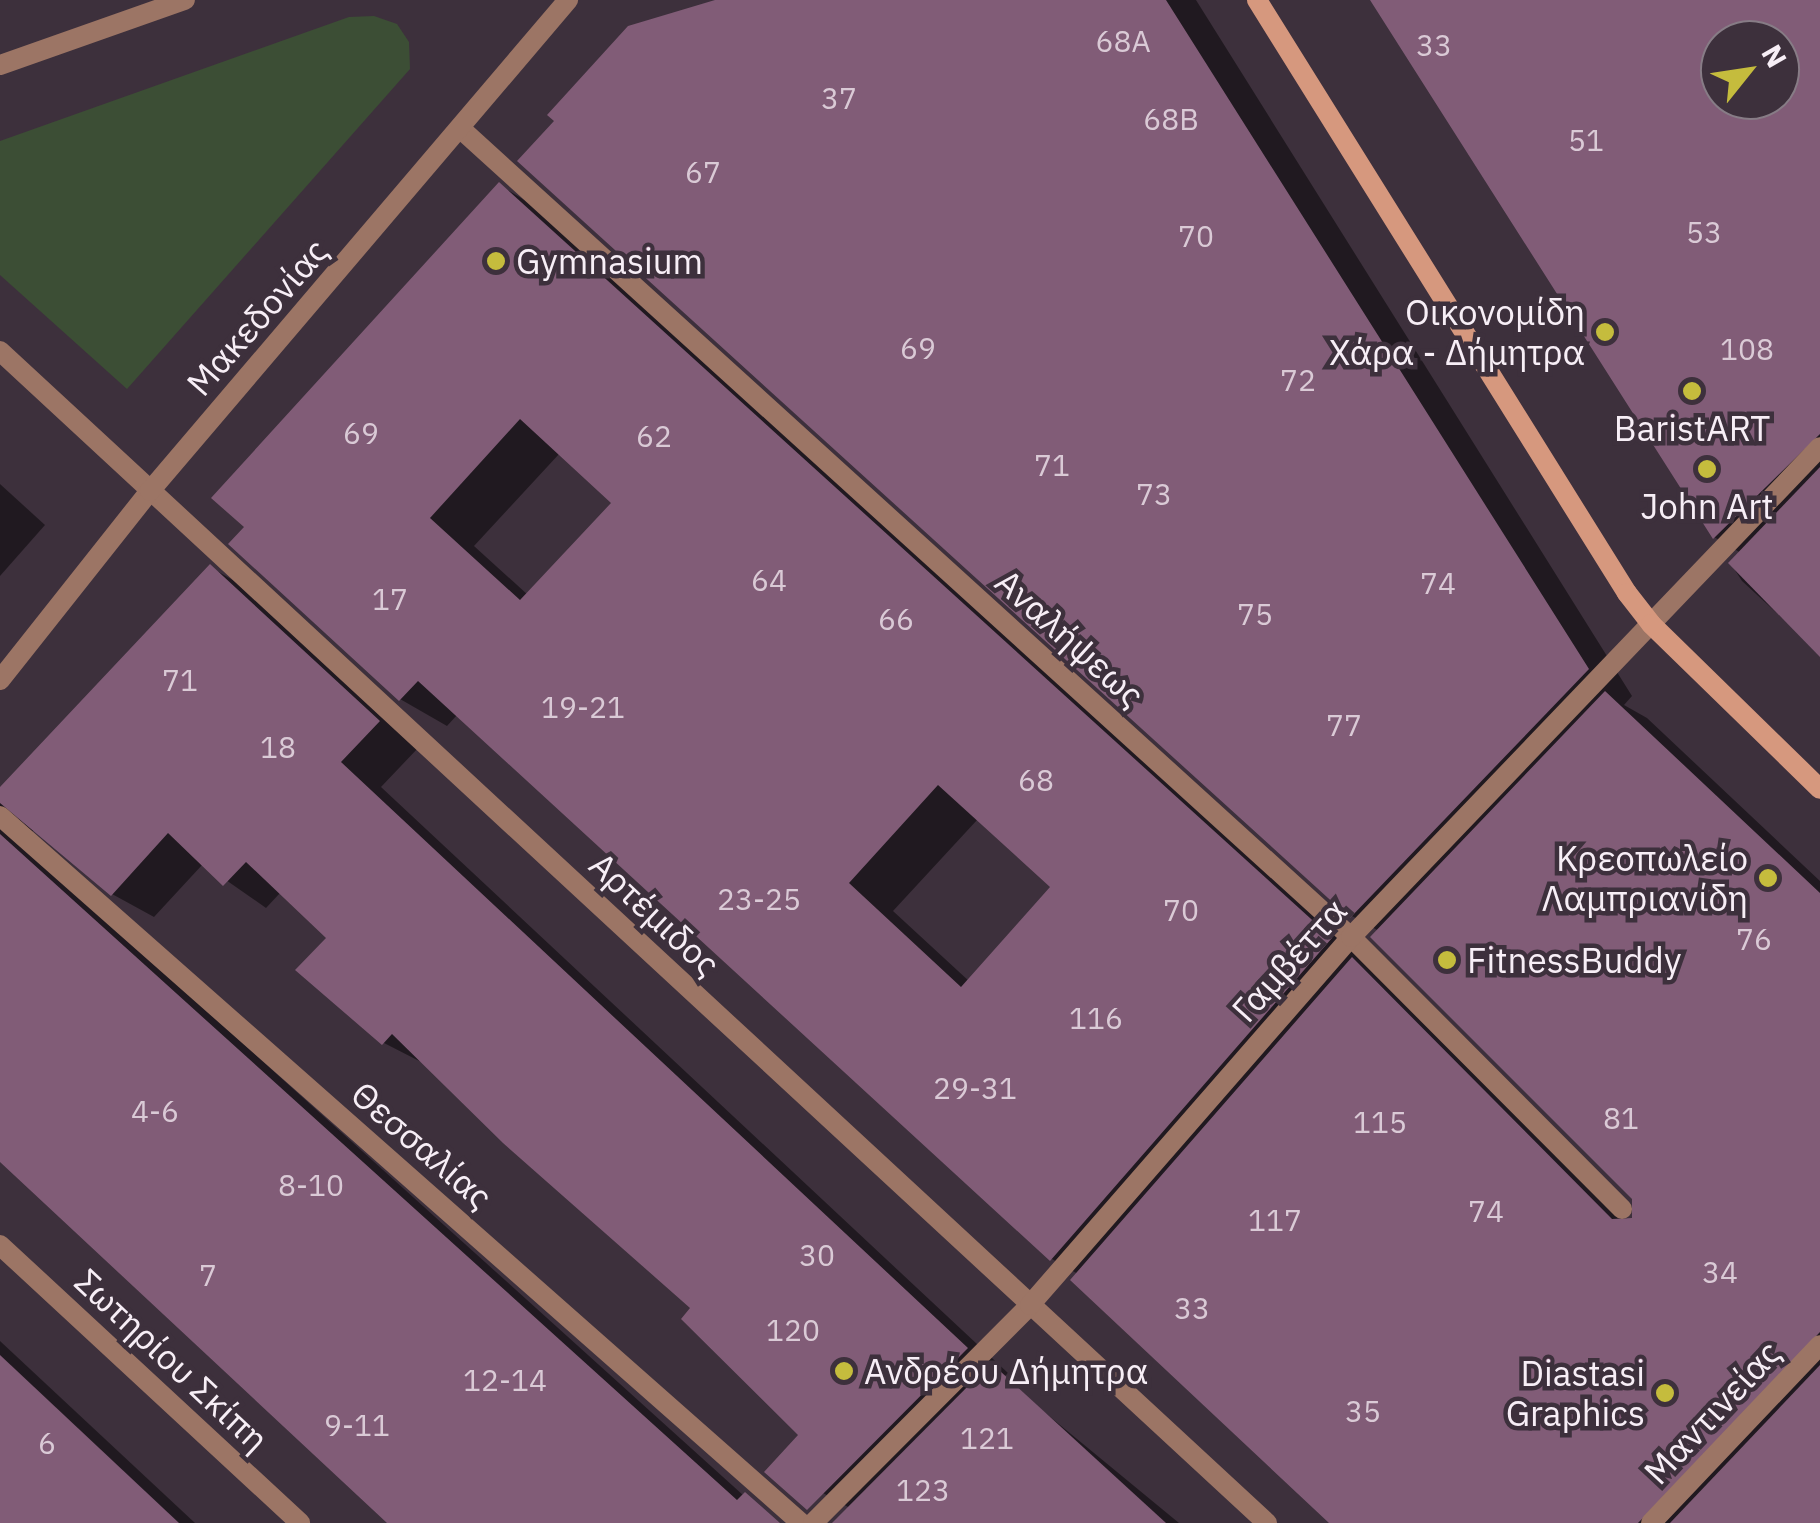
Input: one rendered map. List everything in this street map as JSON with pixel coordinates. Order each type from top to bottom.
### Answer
[{"type":"main road","points":[[1257,0],[1584,528],[1650,624],[1820,789]]},
{"type":"street","points":[[0,65],[185,0]]},
{"type":"street","name":"Μακεδονίας","points":[[0,680],[150,490],[462,129],[568,0]]},
{"type":"street","name":"Αναλήψεως","points":[[462,129],[1351,937],[1622,1208]]},
{"type":"street","name":"Αρτέμιδος","points":[[0,351],[1267,1523]]},
{"type":"street","name":"Γαμβέττα","points":[[814,1523],[1030,1305],[1351,937],[1820,447]]},
{"type":"street","name":"Θεσσαλίας","points":[[0,816],[801,1523]]},
{"type":"street","name":"Σωτηρίου Σκίπη","points":[[0,1245],[300,1523]]},
{"type":"street","name":"Μαντινείας","points":[[1652,1523],[1820,1345]]},
{"type":"green space","points":[[374,16],[397,24],[409,42],[410,69],[127,389],[0,275],[0,141],[349,17]]},
{"type":"building","points":[[715,0],[1166,0],[1589,669],[1350,918],[517,161],[554,121],[547,115],[628,26]]},
{"type":"building","points":[[1370,0],[1820,0],[1820,434],[1713,539]]},
{"type":"building","points":[[499,182],[1332,938],[1050,1261],[418,681],[399,701],[228,544],[244,527],[211,498]],"holes":[[[520,419],[611,503],[520,600],[430,518]],[[938,785],[1050,887],[961,987],[849,883]]]},
{"type":"building","points":[[1820,467],[1820,657],[1728,563]]},
{"type":"building","points":[[210,564],[380,721],[341,762],[968,1348],[807,1510],[764,1472],[798,1435],[681,1319],[690,1308],[503,1143],[392,1034],[382,1045],[295,970],[326,938],[246,862],[223,886],[168,833],[111,896],[0,803],[0,787]]},
{"type":"building","points":[[1605,691],[1820,893],[1820,1332],[1638,1523],[1329,1523],[1070,1280],[1352,957],[1612,1219],[1632,1218],[1632,1199],[1370,937]]},
{"type":"building","points":[[0,834],[737,1500],[745,1492],[780,1523],[387,1523],[0,1162]]},
{"type":"building","points":[[0,1355],[179,1523],[0,1523]]},
{"type":"building","points":[[1820,1365],[1820,1523],[1670,1523]]},
{"type":"building","points":[[988,1366],[1000,1371],[1166,1523],[832,1523]]},
{"type":"place","name":"Gymnasium","points":[[496,261]]},
{"type":"place","name":"Οικονομίδη Χάρα - Δήμητρα","points":[[1605,332]]},
{"type":"place","name":"BaristART","points":[[1692,391]]},
{"type":"place","name":"John Art","points":[[1707,469]]},
{"type":"place","name":"Κρεοπωλείο Λαμπριανίδη","points":[[1768,878]]},
{"type":"place","name":"FitnessBuddy","points":[[1447,960]]},
{"type":"place","name":"Ανδρέου Δήμητρα","points":[[844,1371]]},
{"type":"place","name":"Diastasi Graphics","points":[[1665,1393]]}]
